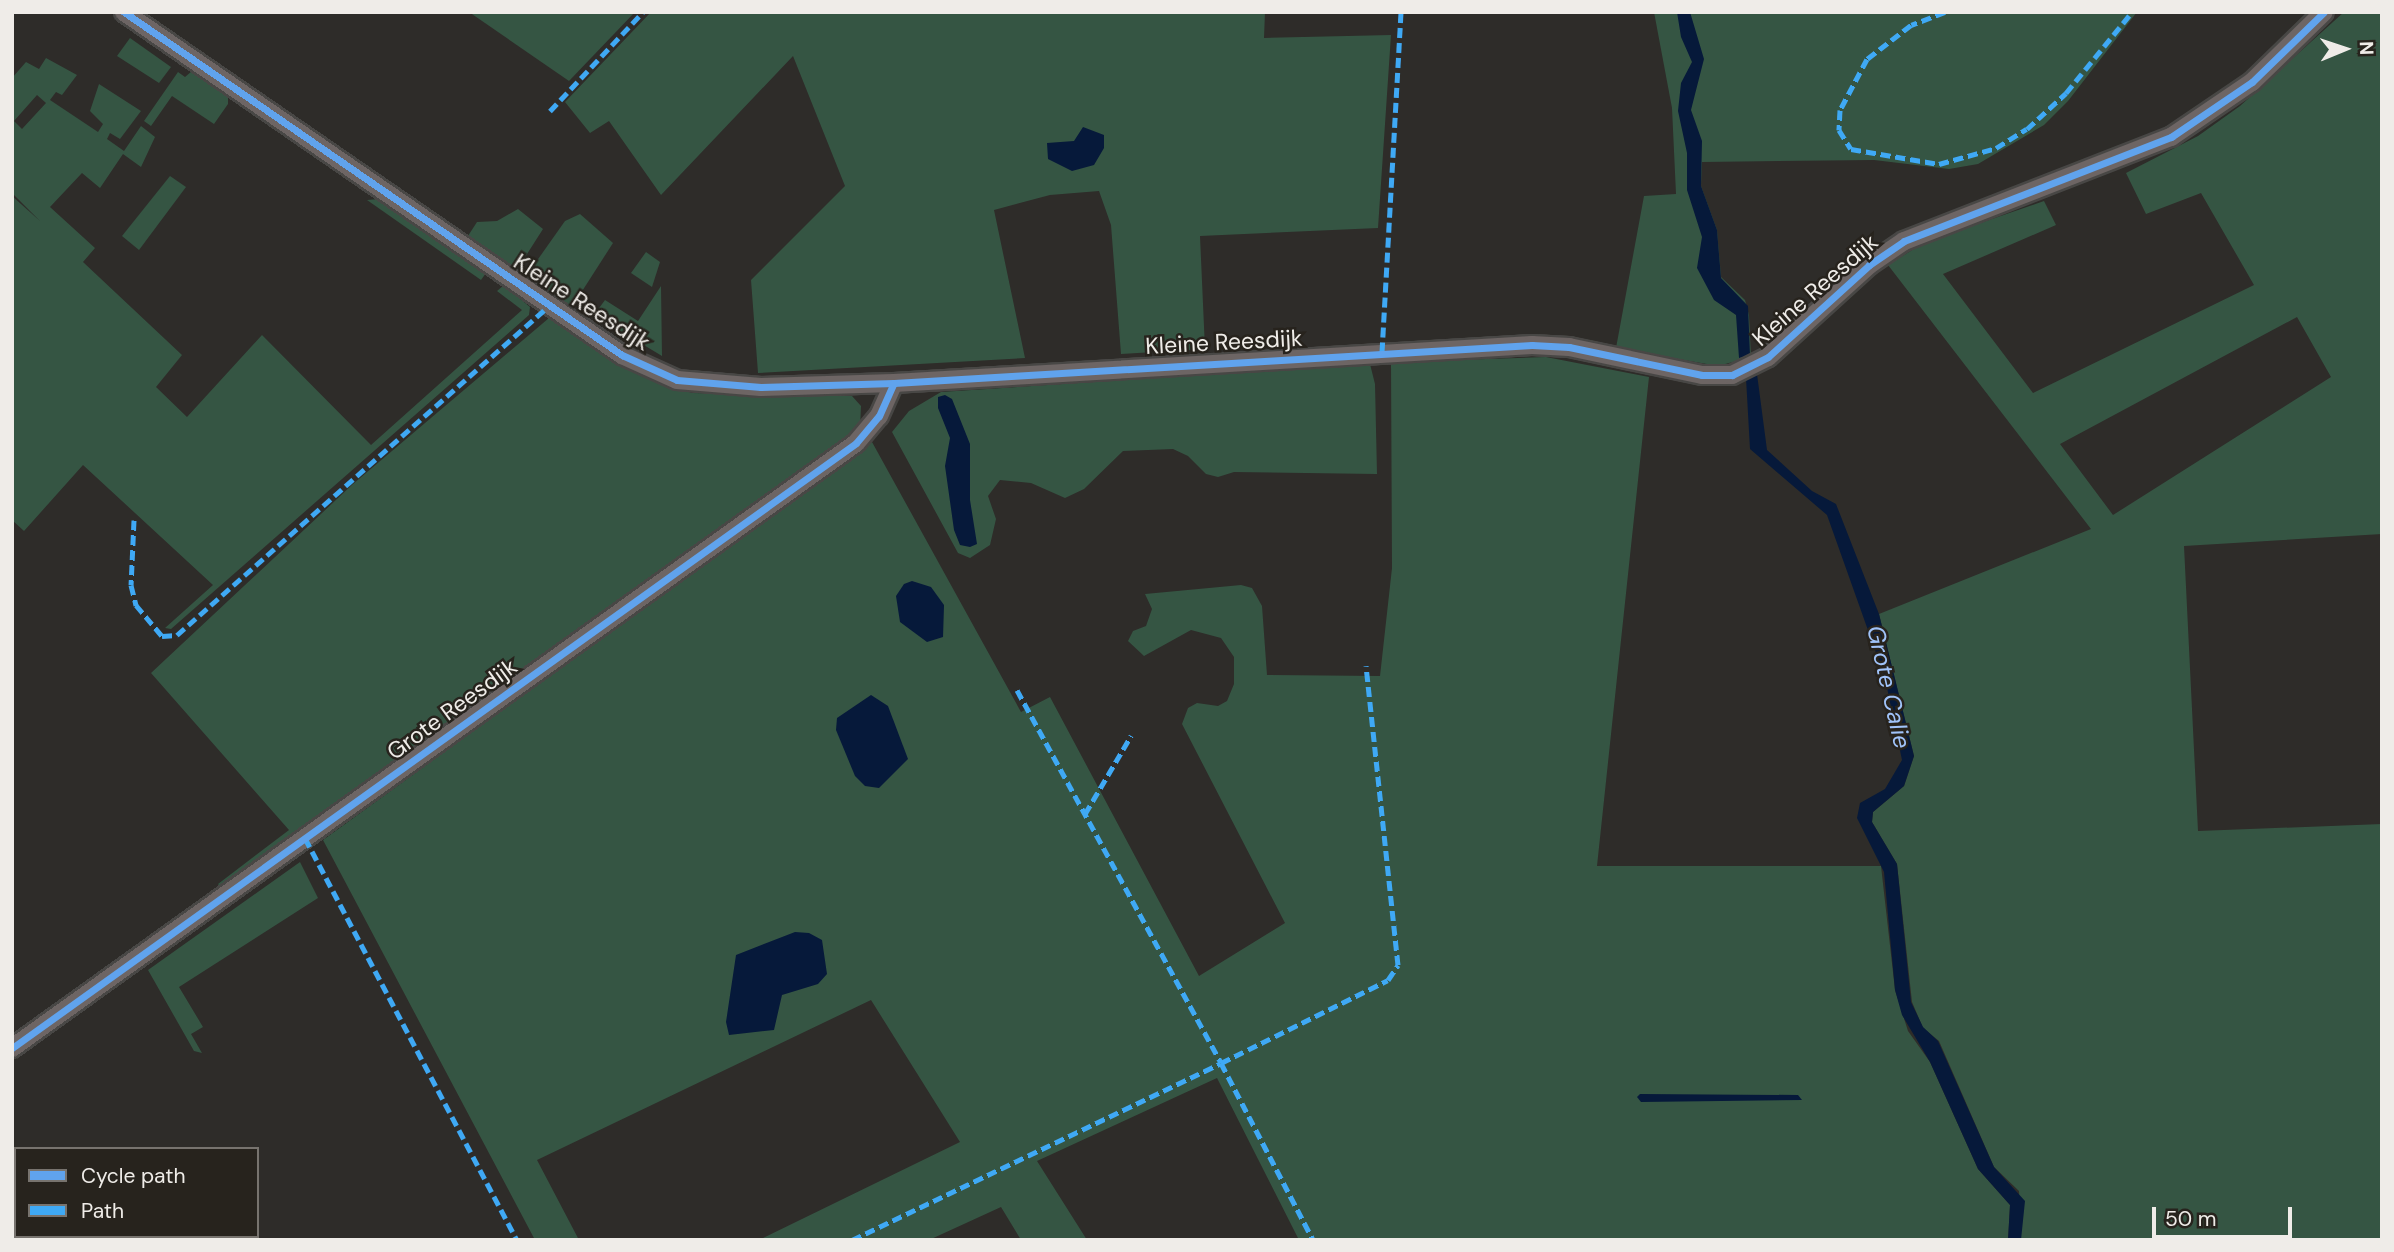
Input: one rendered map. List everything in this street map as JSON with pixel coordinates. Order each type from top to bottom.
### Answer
[{"type":"street","name":"Kleine Reesdijk","points":[[124,12],[622,355],[696,384],[894,383],[1532,345],[1569,347],[1702,375],[1732,375],[1768,358],[1869,265],[1904,241],[2171,137],[2252,82],[2324,12]]},
{"type":"street","name":"Grote Reesdijk","points":[[12,1048],[856,443],[879,416],[894,383]]},
{"type":"green space","points":[[469,12],[635,12],[569,81]]},
{"type":"green space","points":[[651,12],[1265,12],[1264,38],[1391,35],[1378,228],[1200,236],[1205,349],[1121,354],[1111,225],[1099,191],[1050,195],[994,210],[1025,358],[758,373],[751,280],[845,186],[793,56],[661,195],[609,121],[590,133],[565,102]]},
{"type":"green space","points":[[1654,12],[2137,12],[2068,101],[2044,125],[1978,164],[1949,169],[1874,160],[1702,162],[1701,186],[1717,230],[1721,277],[1745,300],[1749,315],[1751,357],[1718,366],[1616,348],[1644,196],[1676,194],[1672,108]]},
{"type":"green space","points":[[2344,12],[2382,12],[2382,534],[2184,546],[2198,831],[2382,824],[2382,1240],[2021,1240],[2019,1191],[1994,1167],[1939,1041],[1923,1028],[1912,1002],[1897,864],[1872,822],[1873,812],[1904,786],[1914,756],[1879,614],[2091,529],[1888,265],[1925,242],[2044,201],[2056,225],[1943,274],[2033,393],[2254,285],[2201,193],[2146,214],[2126,173],[2198,136],[2240,106]],"holes":[[[2297,317],[2331,377],[2113,515],[2060,444]]]},
{"type":"green space","points":[[130,38],[171,67],[159,83],[117,56]]},
{"type":"green space","points":[[46,58],[77,75],[62,95],[56,92],[50,100],[98,132],[103,124],[90,111],[99,84],[141,111],[120,139],[110,133],[107,139],[124,151],[141,126],[155,137],[141,167],[123,154],[100,188],[82,173],[50,207],[95,248],[83,262],[182,355],[156,387],[187,417],[262,335],[371,445],[522,310],[497,291],[504,285],[530,307],[529,315],[171,629],[165,628],[213,585],[83,465],[24,531],[12,520],[12,196],[40,221],[12,193],[12,78],[26,62],[39,69]],"holes":[[[37,95],[46,103],[22,129],[14,121]]]},
{"type":"green space","points":[[192,71],[228,95],[228,104],[214,124],[172,96],[151,126],[144,121],[178,72],[185,77]]},
{"type":"green space","points":[[170,176],[186,187],[139,250],[122,236]]},
{"type":"green space","points":[[379,199],[486,273],[481,280],[367,200]]},
{"type":"green space","points":[[518,209],[543,229],[520,265],[511,270],[466,239],[477,222],[497,221]]},
{"type":"green space","points":[[580,214],[613,243],[570,310],[524,279],[565,221]]},
{"type":"green space","points":[[646,252],[660,262],[652,287],[631,273]]},
{"type":"green space","points":[[661,286],[662,356],[594,315],[605,300],[638,321]]},
{"type":"green space","points":[[549,318],[645,376],[692,393],[852,396],[861,406],[860,429],[223,891],[218,884],[289,830],[151,673],[353,484]]},
{"type":"green space","points":[[1546,357],[1649,377],[1597,866],[1881,866],[1895,990],[1908,1031],[1930,1062],[1978,1169],[2010,1205],[2008,1240],[1299,1240],[1217,1078],[1037,1161],[1087,1240],[1021,1240],[1001,1207],[929,1240],[759,1240],[960,1142],[871,1000],[537,1160],[579,1240],[535,1240],[323,840],[872,442],[1021,712],[1050,697],[1199,976],[1285,923],[1182,724],[1188,708],[1197,703],[1218,706],[1227,701],[1234,684],[1234,657],[1221,638],[1191,630],[1144,656],[1128,641],[1133,631],[1146,626],[1152,609],[1145,594],[1241,585],[1252,588],[1262,606],[1267,675],[1380,676],[1392,568],[1391,362]]},
{"type":"green space","points":[[1370,364],[1375,384],[1377,474],[1234,472],[1218,477],[1206,474],[1188,456],[1173,449],[1123,451],[1084,489],[1065,498],[1031,483],[1000,480],[988,496],[996,519],[990,545],[970,558],[958,553],[892,432],[909,411],[941,392]]},
{"type":"green space","points":[[300,862],[318,898],[179,987],[203,1027],[191,1034],[202,1053],[194,1051],[148,970]]},
{"type":"water","points":[[1677,12],[1690,12],[1704,59],[1691,110],[1702,141],[1701,186],[1717,230],[1721,278],[1748,306],[1750,355],[1739,358],[1736,315],[1714,300],[1697,268],[1702,237],[1687,190],[1687,153],[1678,111],[1681,83],[1692,62],[1681,37]]},
{"type":"water","points":[[1083,127],[1104,135],[1104,148],[1094,165],[1072,171],[1048,159],[1047,143],[1074,141]]},
{"type":"water","name":"Grote Calie","points":[[1757,374],[1767,450],[1812,491],[1836,504],[1879,614],[1914,756],[1904,786],[1873,812],[1872,822],[1897,864],[1911,1002],[1923,1027],[1938,1041],[1994,1167],[2025,1201],[2021,1240],[2008,1240],[2010,1205],[1978,1169],[1930,1062],[1902,1015],[1895,990],[1884,872],[1857,818],[1860,803],[1885,789],[1902,760],[1885,678],[1827,515],[1750,449],[1746,378]]},
{"type":"water","points":[[945,395],[952,399],[970,444],[970,500],[977,544],[970,547],[960,545],[954,530],[945,466],[950,438],[938,408],[938,397]]},
{"type":"water","points":[[912,581],[931,587],[944,605],[943,637],[927,642],[900,622],[896,596],[904,584]]},
{"type":"water","points":[[871,695],[888,706],[908,759],[879,788],[865,786],[855,776],[836,730],[837,718]]},
{"type":"water","points":[[795,932],[809,933],[822,940],[827,974],[818,984],[782,995],[774,1030],[729,1035],[726,1022],[736,955]]},
{"type":"water","points":[[1640,1094],[1798,1095],[1802,1100],[1641,1102],[1637,1097]]},
{"type":"marked path","points":[[550,111],[643,12]]},
{"type":"marked path","points":[[1382,352],[1401,12]]},
{"type":"marked path","points":[[1945,12],[1911,25],[1867,59],[1840,110],[1839,130],[1851,149],[1939,164],[1996,148],[2027,129],[2066,93],[2132,12]]},
{"type":"marked path","points":[[134,520],[131,585],[136,605],[162,636],[177,635],[549,306]]},
{"type":"marked path","points":[[1017,690],[1221,1063],[1388,980],[1398,965],[1366,666]]},
{"type":"marked path","points":[[1085,814],[1131,736]]},
{"type":"marked path","points":[[305,838],[517,1240]]},
{"type":"marked path","points":[[852,1240],[1221,1063],[1313,1240]]},
{"type":"cycle path","points":[[124,12],[622,355],[677,380],[761,387],[894,383],[1532,345],[1569,347],[1702,375],[1732,375],[1768,357],[1869,265],[1904,241],[2171,137],[2252,82],[2324,12]]},
{"type":"cycle path","points":[[12,1048],[856,443],[879,416],[894,383]]}]
